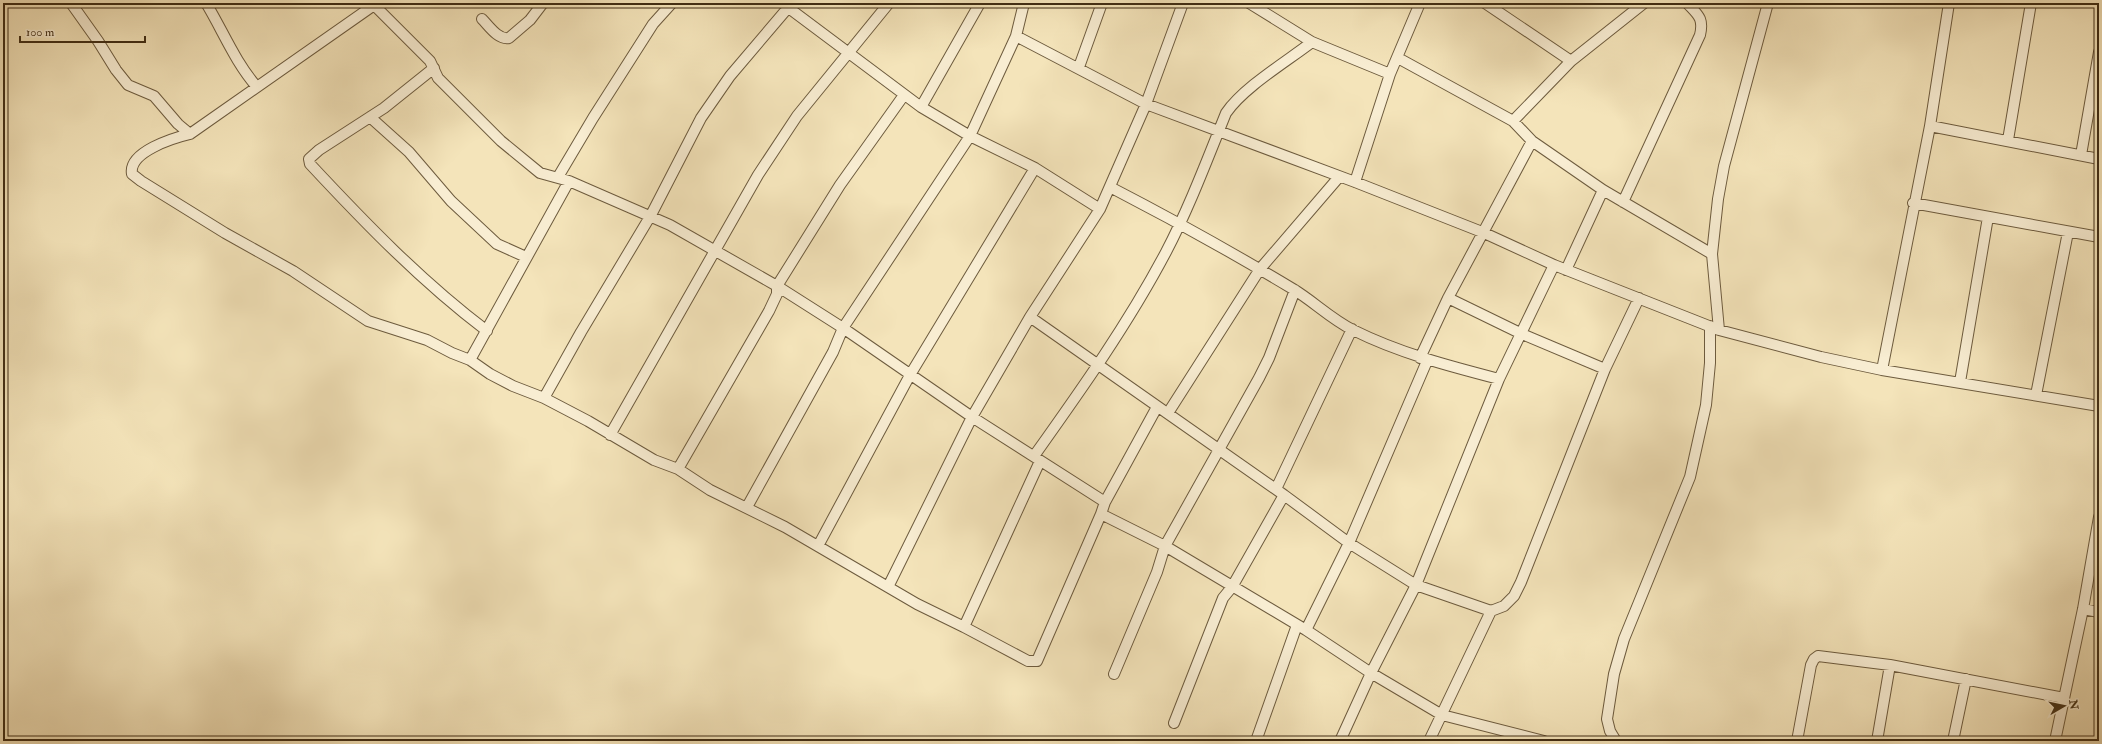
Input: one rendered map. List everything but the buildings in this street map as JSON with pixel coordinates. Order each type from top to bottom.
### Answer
[{"type":"street","points":[[71,3],[98,41],[116,70],[128,85],[154,96],[178,124],[190,134]]},
{"type":"street","points":[[206,3],[234,56],[257,87]]},
{"type":"street","points":[[482,19],[499,37],[505,39],[509,38],[530,20],[543,3]]},
{"type":"street","points":[[558,176],[592,118],[653,24],[672,3]]},
{"type":"street","points":[[610,435],[758,175],[797,116],[850,53],[889,3]]},
{"type":"street","points":[[921,106],[980,3]]},
{"type":"street","points":[[748,507],[833,352],[843,328],[970,136],[1016,36],[1024,3]]},
{"type":"street","points":[[1079,67],[1102,3]]},
{"type":"street","points":[[888,587],[972,418],[1030,317],[1100,209],[1146,104],[1183,3]]},
{"type":"street","points":[[1249,3],[1312,42],[1390,74]]},
{"type":"street","points":[[1355,182],[1390,74],[1420,3]]},
{"type":"street","points":[[1485,3],[1571,61]]},
{"type":"street","points":[[1513,121],[1571,61],[1644,3]]},
{"type":"street","points":[[1623,202],[1700,35],[1702,25],[1699,16],[1687,3]]},
{"type":"street","points":[[1616,741],[1610,731],[1607,719],[1614,674],[1624,639],[1690,477],[1706,405],[1714,328],[1712,254],[1718,199],[1724,166],[1768,3]]},
{"type":"street","points":[[1882,370],[1913,203],[1930,126],[1949,3]]},
{"type":"street","points":[[2008,140],[2031,3]]},
{"type":"street","points":[[1105,502],[972,418],[843,328],[777,286],[651,215],[558,176],[540,173],[501,141],[438,78],[430,61],[376,4],[190,134],[176,138],[139,156],[133,163],[132,174],[141,181],[225,232],[293,270],[368,321],[428,340],[452,353],[470,360],[490,374],[513,386],[544,398],[588,421],[654,460],[678,469],[710,490],[748,507],[917,604],[1028,661],[1037,661],[1105,502],[1157,407]]},
{"type":"street","points":[[544,398],[581,332],[651,215],[701,118],[730,76],[787,5],[904,95],[970,136],[1035,168],[1100,209]]},
{"type":"street","points":[[1016,36],[1079,67],[1146,104],[1355,182],[1482,232],[1566,270],[1714,328],[1821,357],[1882,370],[2099,406]]},
{"type":"street","points":[[964,627],[1037,459],[1099,364],[1166,253],[1226,113],[1232,103],[1312,42]]},
{"type":"street","points":[[2080,155],[2099,52]]},
{"type":"street","points":[[1398,58],[1513,121],[1532,141],[1603,190],[1712,254]]},
{"type":"street","points":[[434,68],[384,108],[308,159],[310,164],[417,274],[487,331]]},
{"type":"street","points":[[678,469],[769,310],[777,294],[777,286],[840,185],[904,95]]},
{"type":"street","points":[[370,117],[409,152],[451,201],[497,244],[526,256]]},
{"type":"street","points":[[1930,126],[2008,140],[2099,159]]},
{"type":"street","points":[[1306,630],[1349,543],[1448,298],[1532,141]]},
{"type":"street","points":[[818,546],[910,375],[1035,168]]},
{"type":"street","points":[[1168,413],[1260,269],[1339,177]]},
{"type":"street","points":[[470,360],[487,331],[526,256],[569,181]]},
{"type":"street","points":[[1110,187],[1180,223],[1260,269],[1295,290],[1352,330],[1423,359],[1499,380]]},
{"type":"street","points":[[1566,270],[1603,190]]},
{"type":"street","points":[[1913,203],[2099,237]]},
{"type":"street","points":[[1960,382],[1988,217]]},
{"type":"street","points":[[2036,395],[2068,232]]},
{"type":"street","points":[[1340,741],[1371,673],[1416,585],[1499,380],[1554,265]]},
{"type":"street","points":[[1114,674],[1157,572],[1165,546],[1269,358],[1295,290]]},
{"type":"street","points":[[1448,298],[1522,334],[1605,369]]},
{"type":"street","points":[[1030,317],[1276,489],[1349,543],[1416,585],[1491,611],[1504,606],[1514,596],[1521,582],[1605,369],[1639,298]]},
{"type":"street","points":[[1276,489],[1352,330]]},
{"type":"street","points":[[1174,723],[1223,598],[1232,587],[1284,495]]},
{"type":"street","points":[[1101,514],[1165,546],[1306,630],[1371,673],[1442,715],[1544,741]]},
{"type":"street","points":[[2055,741],[2083,609],[2099,517]]},
{"type":"street","points":[[2083,609],[2099,612]]},
{"type":"street","points":[[1429,741],[1491,611]]},
{"type":"street","points":[[1256,741],[1297,625]]},
{"type":"street","points":[[1797,741],[1814,659],[1818,656],[1890,665],[2064,698]]},
{"type":"street","points":[[1876,741],[1890,665]]},
{"type":"street","points":[[1953,741],[1966,679]]}]
